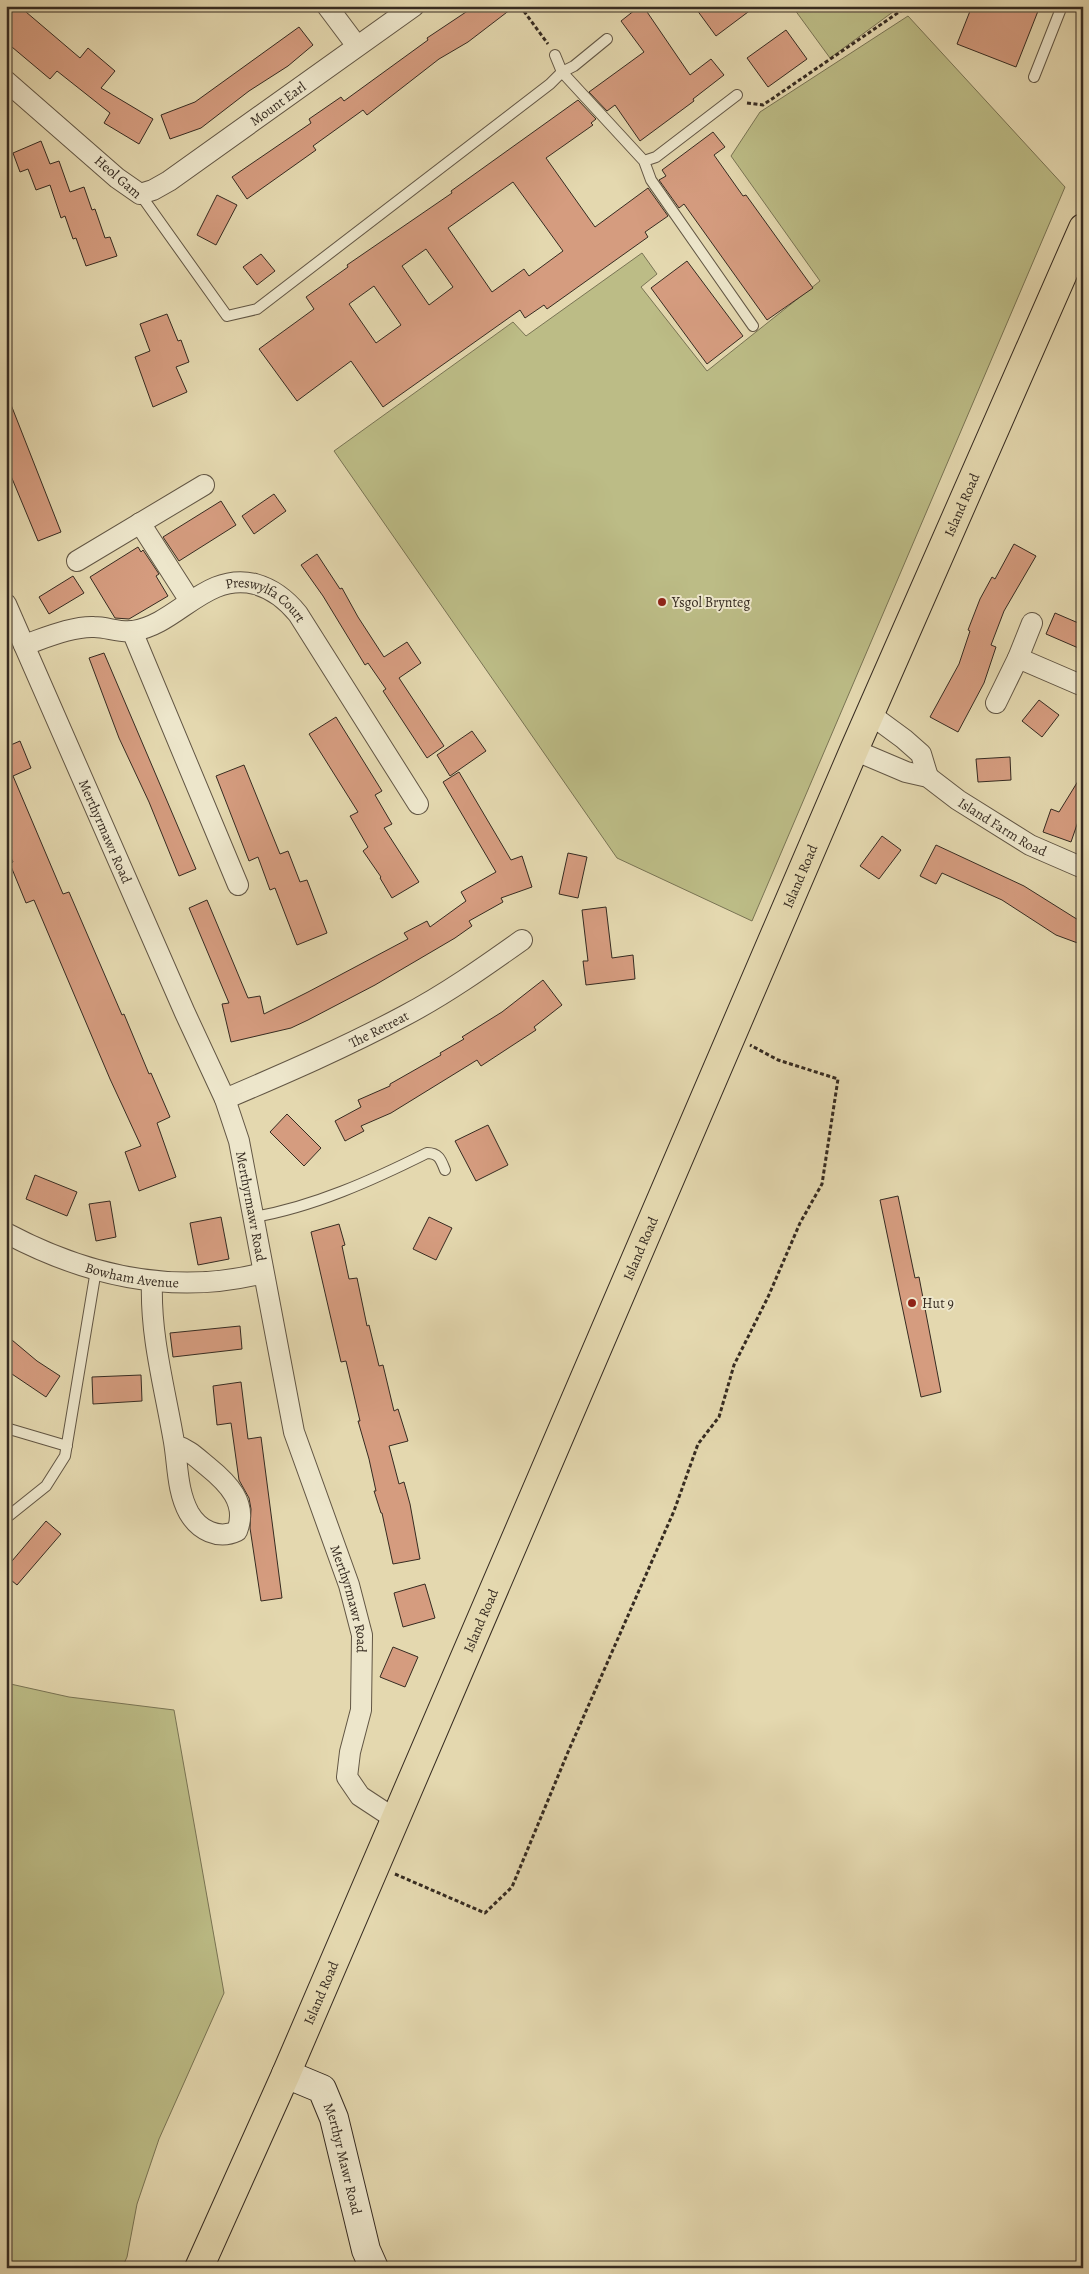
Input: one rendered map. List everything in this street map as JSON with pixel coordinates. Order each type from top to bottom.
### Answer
[{"type":"main road","name":"Island Road","points":[[199,2268],[286,2074],[854,750],[1083,228]]},
{"type":"street","points":[[327,6],[356,46]]},
{"type":"street","name":"Mount Earl","points":[[140,194],[153,190],[168,180],[414,6]]},
{"type":"street","name":"Heol Gam","points":[[6,80],[117,178],[140,194]]},
{"type":"street","points":[[77,560],[204,485]]},
{"type":"street","points":[[140,523],[190,601]]},
{"type":"street","name":"Preswylfa Court","points":[[24,645],[56,634],[94,626],[132,631],[152,624],[212,588],[237,582],[250,583],[266,588],[291,605],[319,644],[418,804]]},
{"type":"street","name":"Merthyrmawr Road","points":[[6,604],[185,1013],[226,1099],[239,1141],[294,1432],[348,1585],[362,1635],[361,1710],[350,1752],[347,1777],[360,1796],[395,1819]]},
{"type":"street","points":[[996,703],[1018,658],[1032,623]]},
{"type":"street","points":[[132,631],[238,884]]},
{"type":"street","points":[[1018,658],[1083,686]]},
{"type":"street","points":[[870,714],[904,739],[920,754],[928,777]]},
{"type":"street","name":"Island Farm Road","points":[[854,750],[906,772],[928,777],[958,800],[1030,846],[1083,868]]},
{"type":"street","name":"The Retreat","points":[[226,1099],[315,1061],[405,1016],[461,982],[522,940]]},
{"type":"street","name":"Bowham Avenue","points":[[6,1232],[52,1255],[96,1270],[152,1282],[193,1284],[233,1281],[263,1273]]},
{"type":"street","points":[[152,1282],[151,1302],[156,1344],[175,1445]]},
{"type":"street","name":"Merthyr Mawr Road","points":[[286,2074],[322,2089],[334,2118],[366,2250],[374,2268]]},
{"type":"lane","points":[[1034,77],[1062,6]]},
{"type":"lane","points":[[562,72],[574,66],[607,39]]},
{"type":"lane","points":[[555,55],[562,72],[644,161],[651,180],[753,326]]},
{"type":"lane","name":"Heol Gam","points":[[140,194],[227,316],[257,309],[550,84],[562,72]]},
{"type":"lane","points":[[644,161],[656,157],[738,95]]},
{"type":"lane","points":[[254,1217],[273,1214],[348,1188],[427,1153],[439,1156],[445,1170]]},
{"type":"lane","points":[[6,1518],[46,1486],[65,1456],[96,1270]]},
{"type":"lane","points":[[6,1428],[67,1446]]},
{"type":"path","points":[[520,6],[555,55]]},
{"type":"path","points":[[738,95],[749,104],[763,105],[908,6]]},
{"type":"path","points":[[375,1865],[485,1913],[512,1887],[568,1752],[674,1511],[698,1444],[719,1417],[734,1365],[768,1297],[800,1223],[822,1184],[838,1079],[778,1060],[732,1035]]},
{"type":"green space","points":[[792,6],[901,6],[830,58]]},
{"type":"green space","name":"Ysgol Brynteg","points":[[908,16],[1065,187],[752,921],[617,858],[334,451],[513,322],[526,336],[642,253],[657,274],[641,287],[707,371],[820,281],[731,156],[760,112]]},
{"type":"green space","points":[[6,1683],[69,1697],[174,1710],[224,1993],[159,2139],[137,2204],[127,2257],[122,2268],[6,2268]]},
{"type":"building","points":[[6,6],[19,6],[80,58],[88,48],[115,71],[101,88],[153,119],[139,144],[104,123],[110,113],[57,71],[50,79],[6,42]]},
{"type":"building","points":[[475,6],[515,6],[468,42],[439,59],[367,115],[363,110],[313,146],[316,150],[247,199],[232,177],[311,123],[309,119],[341,97],[344,101],[428,40],[427,38]]},
{"type":"building","points":[[640,6],[643,6],[690,75],[711,59],[724,75],[693,99],[694,101],[640,141],[615,105],[607,111],[589,92],[644,52],[621,21]]},
{"type":"building","points":[[694,6],[756,6],[716,36]]},
{"type":"building","points":[[972,6],[1040,6],[1016,67],[957,44]]},
{"type":"building","points":[[299,27],[313,45],[288,66],[249,91],[201,128],[170,139],[161,115],[195,102]]},
{"type":"building","points":[[786,30],[807,59],[768,87],[747,58]]},
{"type":"building","points":[[578,100],[596,119],[591,123],[593,125],[546,158],[595,227],[648,188],[668,216],[645,232],[648,237],[547,309],[544,305],[525,318],[520,310],[383,407],[351,361],[297,401],[259,349],[314,309],[306,297],[348,267],[347,265],[452,193],[451,191]],"holes":[[[513,182],[563,251],[529,276],[524,269],[492,292],[448,228]],[[426,249],[453,287],[429,305],[402,266]],[[374,286],[401,325],[376,343],[349,304]]]},
{"type":"building","points":[[713,132],[725,147],[714,155],[743,196],[746,195],[813,288],[767,320],[684,204],[679,208],[659,180],[666,176],[662,170]]},
{"type":"building","points":[[41,141],[50,164],[59,161],[70,192],[84,187],[92,210],[95,209],[105,238],[110,237],[117,256],[86,266],[76,238],[73,239],[65,216],[61,218],[50,185],[36,190],[28,169],[20,172],[13,153]]},
{"type":"building","points":[[217,195],[237,205],[216,245],[197,235]]},
{"type":"building","points":[[261,254],[275,271],[257,285],[243,267]]},
{"type":"building","points":[[687,261],[743,336],[707,364],[651,288]]},
{"type":"building","points":[[167,314],[178,341],[181,340],[189,362],[176,367],[187,392],[153,407],[135,357],[150,351],[140,324]]},
{"type":"building","points":[[6,392],[61,532],[38,541],[6,464]]},
{"type":"building","points":[[274,494],[286,511],[254,534],[242,516]]},
{"type":"building","points":[[221,501],[236,525],[179,561],[163,537]]},
{"type":"building","points":[[1014,544],[1036,556],[1004,611],[991,645],[996,647],[984,683],[958,732],[930,717],[959,664],[970,631],[968,630],[980,599],[992,577],[995,579]]},
{"type":"building","points":[[138,547],[141,552],[143,550],[159,574],[156,576],[168,596],[129,619],[115,618],[90,577]]},
{"type":"building","points":[[317,554],[340,589],[342,588],[384,657],[407,642],[421,663],[399,678],[444,746],[427,758],[383,691],[386,689],[368,663],[365,665],[323,596],[301,565]]},
{"type":"building","points":[[73,576],[84,593],[49,614],[39,597]]},
{"type":"building","points":[[1055,613],[1083,625],[1083,650],[1046,634]]},
{"type":"building","points":[[104,653],[196,869],[179,876],[149,802],[119,738],[89,658]]},
{"type":"building","points":[[1039,700],[1059,715],[1042,737],[1022,721]]},
{"type":"building","points":[[336,717],[382,791],[375,795],[392,824],[384,828],[419,882],[392,898],[381,877],[363,851],[368,847],[350,816],[358,812],[309,734]]},
{"type":"building","points":[[472,731],[486,751],[450,776],[437,755]]},
{"type":"building","points":[[20,741],[31,768],[13,776],[63,894],[69,892],[122,1015],[124,1014],[149,1074],[151,1073],[170,1117],[157,1123],[176,1177],[139,1191],[125,1152],[141,1146],[110,1079],[34,900],[26,903],[10,864],[13,862],[6,848],[6,747]]},
{"type":"building","points":[[1010,757],[1011,780],[978,782],[976,759]]},
{"type":"building","points":[[244,765],[280,854],[288,851],[300,882],[307,880],[327,933],[297,945],[275,888],[270,890],[258,857],[249,861],[216,776]]},
{"type":"building","points":[[459,772],[511,860],[522,856],[532,887],[501,898],[503,902],[469,921],[472,926],[455,938],[375,985],[308,1020],[291,1028],[231,1042],[222,1004],[229,1003],[189,908],[207,900],[248,998],[260,996],[264,1014],[308,992],[408,939],[404,933],[427,921],[430,927],[466,901],[461,892],[496,872],[443,782]]},
{"type":"building","points":[[1083,773],[1083,807],[1071,842],[1043,832],[1051,809],[1059,812]]},
{"type":"building","points":[[882,836],[901,850],[879,879],[860,866]]},
{"type":"building","points":[[936,845],[1024,886],[1083,923],[1083,945],[1056,935],[1002,900],[942,873],[936,884],[920,876]]},
{"type":"building","points":[[568,853],[587,857],[578,898],[559,894]]},
{"type":"building","points":[[606,907],[612,958],[633,955],[635,979],[586,985],[583,961],[588,961],[582,910]]},
{"type":"building","points":[[543,980],[562,1005],[534,1027],[536,1030],[481,1066],[477,1060],[391,1113],[361,1126],[364,1131],[345,1141],[335,1121],[361,1107],[358,1100],[390,1086],[390,1084],[441,1055],[440,1053],[464,1039],[462,1037],[502,1012]]},
{"type":"building","points":[[287,1114],[321,1148],[304,1166],[270,1132]]},
{"type":"building","points":[[488,1125],[508,1165],[476,1181],[455,1141]]},
{"type":"building","points":[[35,1175],[77,1192],[67,1216],[26,1199]]},
{"type":"building","name":"Hut 9","points":[[898,1196],[915,1278],[919,1277],[941,1392],[921,1397],[880,1200]]},
{"type":"building","points":[[110,1201],[116,1237],[96,1241],[89,1204]]},
{"type":"building","points":[[221,1217],[229,1259],[198,1265],[190,1223]]},
{"type":"building","points":[[429,1217],[452,1228],[436,1260],[413,1249]]},
{"type":"building","points":[[339,1224],[345,1245],[342,1246],[349,1279],[357,1278],[367,1326],[369,1325],[379,1366],[383,1365],[394,1411],[398,1409],[408,1441],[389,1446],[399,1484],[404,1482],[420,1559],[393,1564],[382,1513],[374,1491],[376,1491],[358,1421],[360,1421],[346,1361],[341,1362],[311,1232]]},
{"type":"building","points":[[240,1326],[242,1349],[173,1357],[170,1333]]},
{"type":"building","points":[[6,1335],[37,1361],[60,1376],[46,1397],[6,1370]]},
{"type":"building","points":[[141,1375],[142,1401],[93,1404],[92,1377]]},
{"type":"building","points":[[241,1382],[248,1439],[261,1437],[282,1598],[261,1601],[250,1528],[251,1509],[249,1498],[239,1480],[231,1423],[217,1425],[213,1386]]},
{"type":"building","points":[[46,1521],[61,1534],[17,1585],[6,1576],[6,1568]]},
{"type":"building","points":[[425,1584],[435,1618],[403,1627],[394,1593]]},
{"type":"building","points":[[393,1647],[418,1657],[405,1687],[380,1677]]},
{"type":"place","name":"Ysgol Brynteg","points":[[662,602]]},
{"type":"place","name":"Hut 9","points":[[912,1303]]}]
